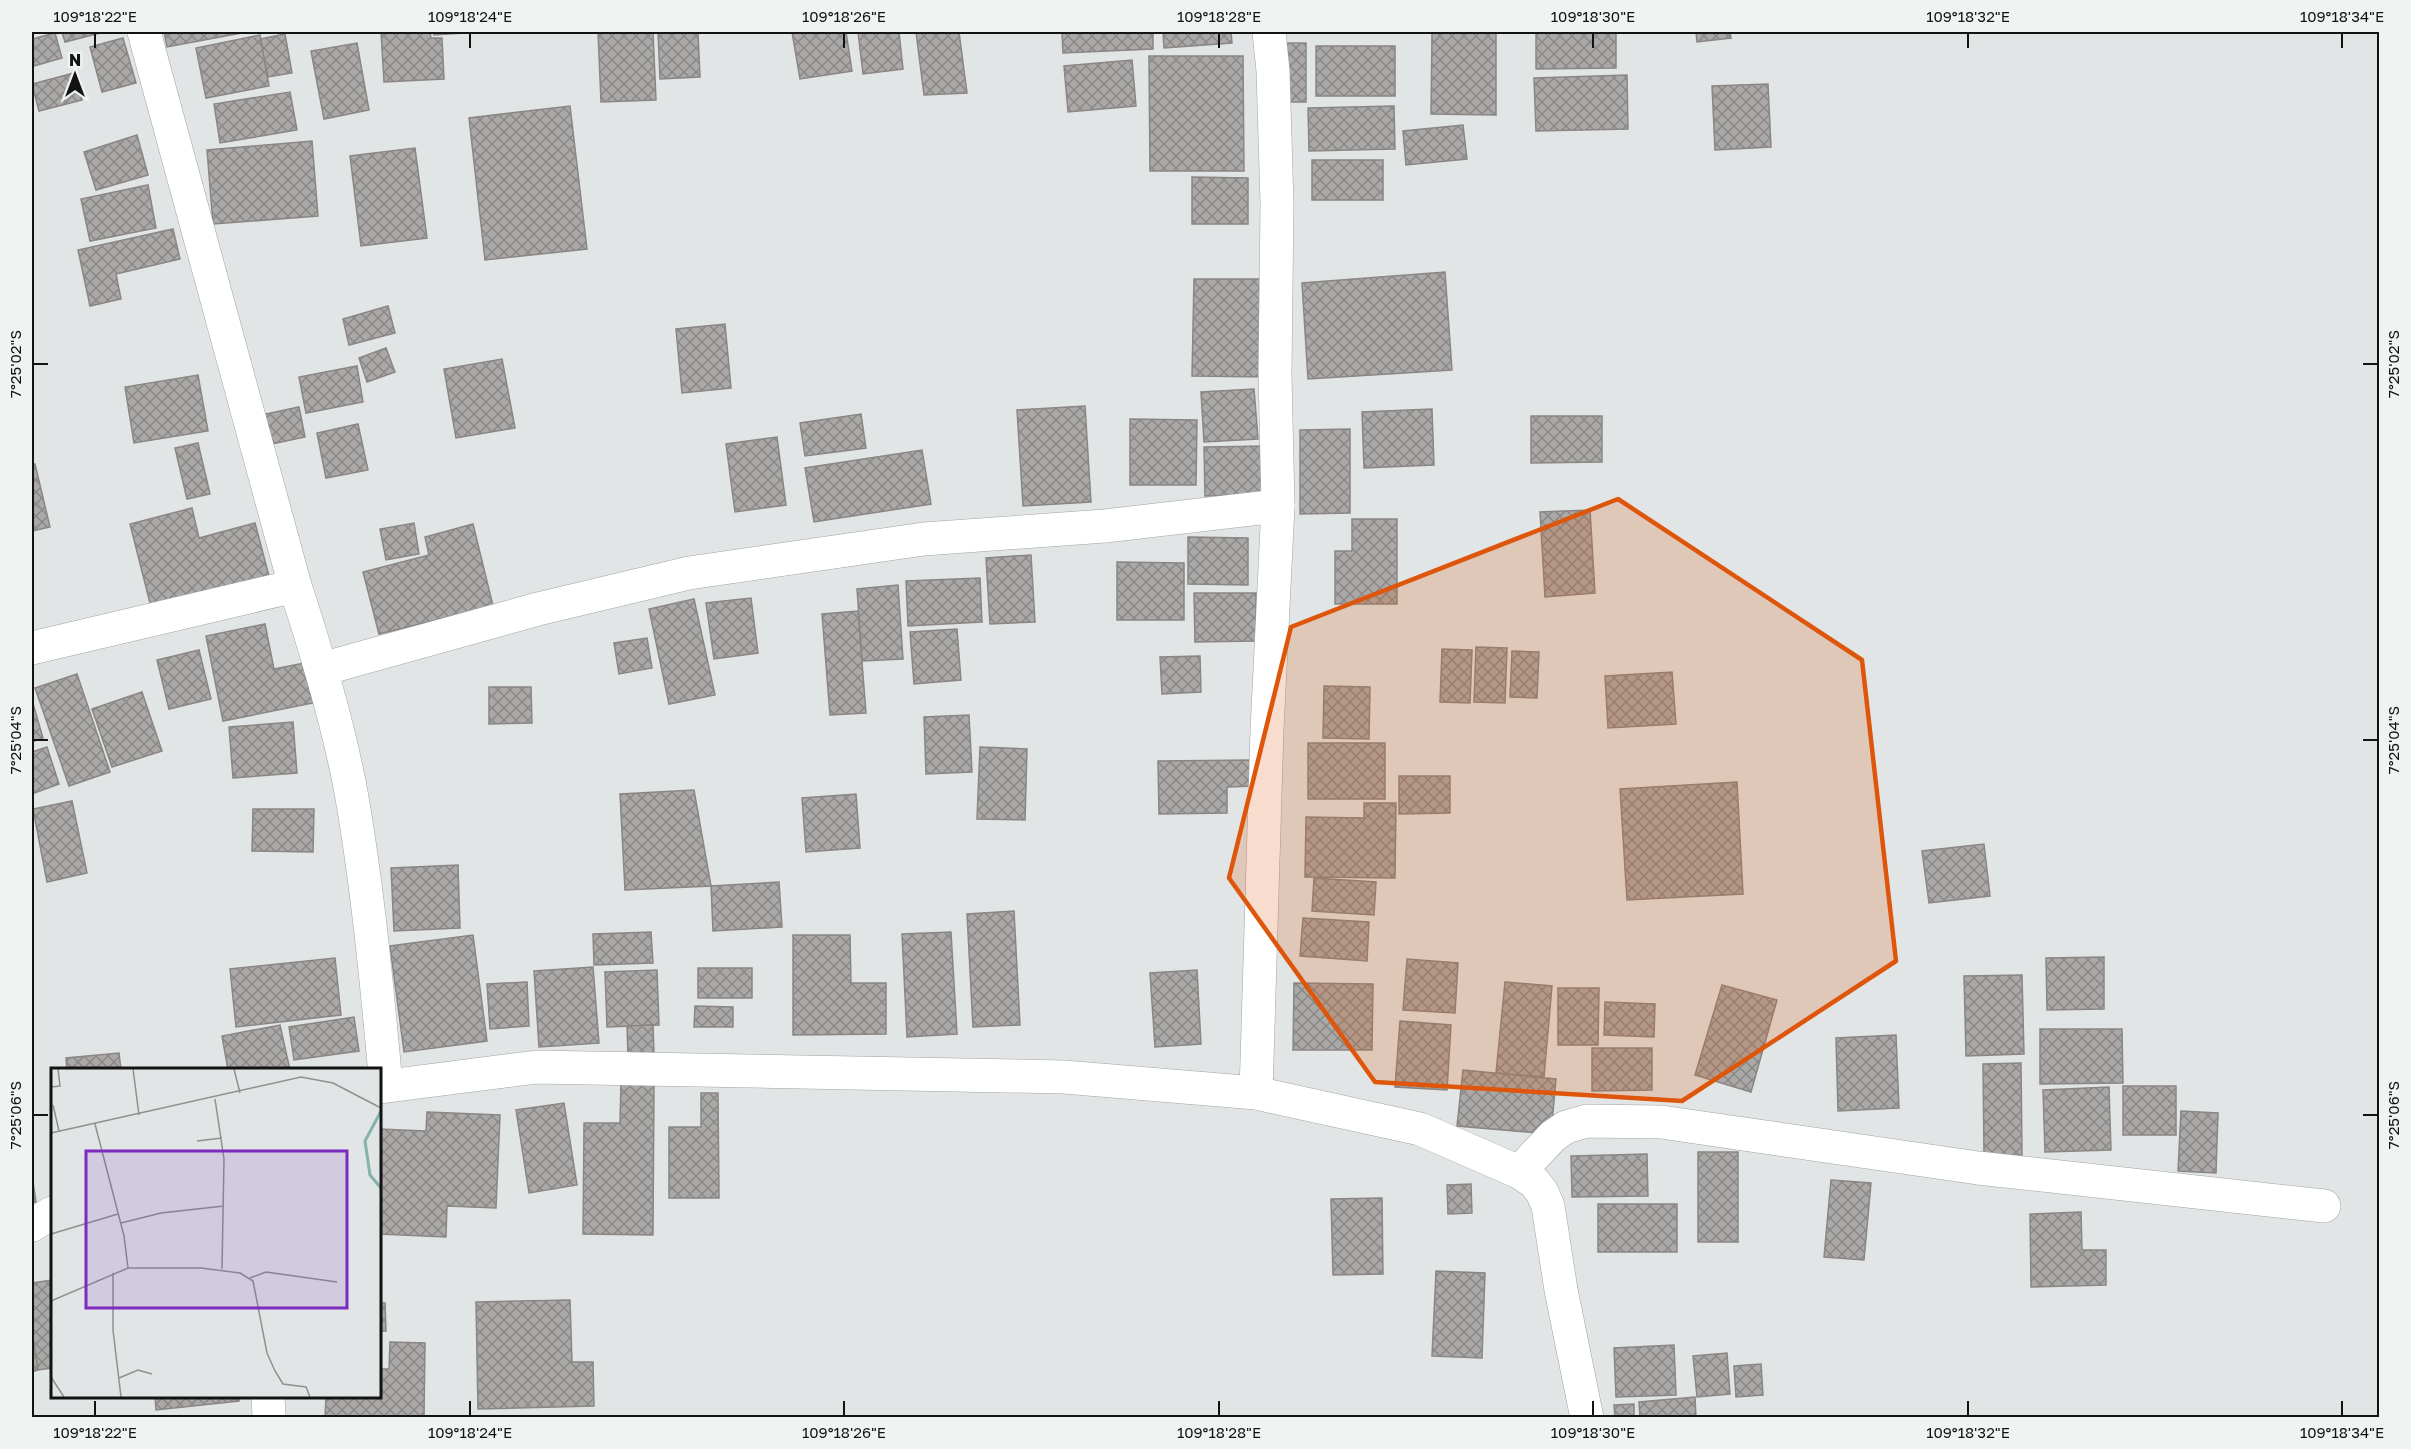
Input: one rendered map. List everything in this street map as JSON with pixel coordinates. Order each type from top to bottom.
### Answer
[{"type":"street","points":[[144,32],[295,586],[322,669],[351,790],[370,913],[383,1086],[537,1067],[1064,1077],[1256,1093],[1420,1129],[1519,1172],[1534,1182],[1542,1191],[1548,1206],[1561,1290],[1587,1418]]},
{"type":"street","points":[[1256,1093],[1267,730],[1278,506],[1275,375],[1277,204],[1273,71],[1269,32]]},
{"type":"street","points":[[322,669],[538,609],[689,573],[924,539],[1105,526],[1278,506]]},
{"type":"street","points":[[32,648],[295,586]]},
{"type":"street","points":[[1519,1172],[1553,1136],[1566,1127],[1587,1121],[1661,1122],[1978,1168],[2324,1206]]},
{"type":"street","points":[[32,1225],[51,1214]]},
{"type":"street","points":[[268,1398],[269,1418]]},
{"type":"highlighted area","points":[[1618,499],[1862,660],[1896,961],[1682,1101],[1375,1082],[1229,878],[1291,627]]},
{"type":"building","points":[[62,32],[104,32],[65,42]]},
{"type":"building","points":[[164,32],[247,32],[167,47]]},
{"type":"building","points":[[381,32],[430,32],[431,38],[442,38],[444,79],[384,82]]},
{"type":"building","points":[[434,32],[464,32],[464,33],[434,35]]},
{"type":"building","points":[[598,32],[653,32],[656,100],[601,102]]},
{"type":"building","points":[[658,32],[698,32],[700,77],[660,79]]},
{"type":"building","points":[[792,32],[846,32],[852,71],[800,79]]},
{"type":"building","points":[[858,32],[899,32],[903,69],[863,74]]},
{"type":"building","points":[[916,32],[959,32],[967,93],[924,95]]},
{"type":"building","points":[[1062,32],[1153,32],[1153,49],[1063,53]]},
{"type":"building","points":[[1163,32],[1231,32],[1232,43],[1164,48]]},
{"type":"building","points":[[1536,32],[1616,32],[1616,68],[1536,69]]},
{"type":"building","points":[[1696,32],[1730,32],[1731,38],[1697,42]]},
{"type":"building","points":[[55,33],[62,58],[34,66],[32,39]]},
{"type":"building","points":[[1432,33],[1496,33],[1496,115],[1431,114]]},
{"type":"building","points":[[285,34],[292,73],[268,77],[260,39]]},
{"type":"building","points":[[260,35],[269,86],[206,98],[196,48]]},
{"type":"building","points":[[123,38],[136,83],[102,92],[90,47]]},
{"type":"building","points":[[357,43],[369,110],[324,119],[311,51]]},
{"type":"building","points":[[1285,43],[1306,43],[1306,102],[1286,102]]},
{"type":"building","points":[[1316,46],[1395,46],[1395,96],[1316,96]]},
{"type":"building","points":[[1149,56],[1243,56],[1244,171],[1150,171]]},
{"type":"building","points":[[1132,60],[1136,106],[1068,112],[1064,66]]},
{"type":"building","points":[[74,73],[82,100],[39,111],[32,84]]},
{"type":"building","points":[[1627,75],[1628,129],[1536,131],[1534,78]]},
{"type":"building","points":[[1768,84],[1771,147],[1715,150],[1712,86]]},
{"type":"building","points":[[290,92],[297,130],[220,143],[214,104]]},
{"type":"building","points":[[570,106],[587,249],[485,260],[469,118]]},
{"type":"building","points":[[1394,106],[1395,149],[1309,151],[1308,108]]},
{"type":"building","points":[[1463,125],[1467,159],[1406,165],[1403,131]]},
{"type":"building","points":[[137,135],[148,175],[96,190],[84,152]]},
{"type":"building","points":[[312,141],[318,216],[213,224],[207,150]]},
{"type":"building","points":[[415,148],[427,238],[361,246],[350,156]]},
{"type":"building","points":[[1312,160],[1383,160],[1383,200],[1312,200]]},
{"type":"building","points":[[1192,177],[1248,178],[1248,224],[1192,224]]},
{"type":"building","points":[[148,185],[156,228],[90,241],[81,199]]},
{"type":"building","points":[[173,229],[180,259],[116,274],[121,299],[90,306],[78,250]]},
{"type":"building","points":[[1445,272],[1452,370],[1308,379],[1302,283]]},
{"type":"building","points":[[1194,279],[1269,279],[1267,377],[1192,376]]},
{"type":"building","points":[[388,306],[395,333],[349,345],[343,319]]},
{"type":"building","points":[[725,324],[731,388],[682,393],[676,329]]},
{"type":"building","points":[[386,348],[395,372],[367,382],[359,358]]},
{"type":"building","points":[[502,359],[515,428],[456,438],[444,369]]},
{"type":"building","points":[[357,366],[363,402],[306,413],[299,377]]},
{"type":"building","points":[[198,375],[208,431],[134,443],[125,387]]},
{"type":"building","points":[[1254,389],[1258,439],[1204,442],[1201,392]]},
{"type":"building","points":[[1085,406],[1091,502],[1023,506],[1017,410]]},
{"type":"building","points":[[299,407],[305,437],[267,445],[261,415]]},
{"type":"building","points":[[1432,409],[1434,465],[1364,468],[1362,412]]},
{"type":"building","points":[[861,414],[866,448],[805,456],[800,423]]},
{"type":"building","points":[[1531,416],[1602,416],[1602,462],[1531,463]]},
{"type":"building","points":[[1130,419],[1197,420],[1196,485],[1130,485]]},
{"type":"building","points":[[358,424],[368,470],[326,478],[317,433]]},
{"type":"building","points":[[1350,429],[1350,513],[1300,514],[1300,430]]},
{"type":"building","points":[[777,437],[786,505],[735,512],[726,444]]},
{"type":"building","points":[[198,443],[210,494],[187,499],[175,448]]},
{"type":"building","points":[[1266,446],[1267,495],[1205,496],[1204,447]]},
{"type":"building","points":[[922,450],[931,504],[814,522],[805,468]]},
{"type":"building","points":[[32,464],[35,464],[50,527],[32,531]]},
{"type":"building","points":[[192,508],[199,538],[255,523],[269,576],[151,607],[130,524]]},
{"type":"building","points":[[1590,510],[1595,593],[1545,597],[1540,512]]},
{"type":"building","points":[[1352,519],[1397,519],[1397,604],[1335,604],[1335,551],[1352,551]]},
{"type":"building","points":[[414,523],[419,554],[386,560],[380,529]]},
{"type":"building","points":[[473,524],[493,606],[379,634],[363,572],[429,555],[425,537]]},
{"type":"building","points":[[1188,537],[1248,538],[1248,585],[1188,584]]},
{"type":"building","points":[[1031,555],[1035,622],[990,624],[986,558]]},
{"type":"building","points":[[1117,562],[1184,563],[1184,620],[1117,620]]},
{"type":"building","points":[[980,578],[982,622],[908,626],[906,581]]},
{"type":"building","points":[[898,585],[903,659],[862,661],[857,589]]},
{"type":"building","points":[[1194,593],[1256,593],[1256,641],[1195,642]]},
{"type":"building","points":[[751,598],[758,653],[714,659],[706,603]]},
{"type":"building","points":[[694,599],[715,695],[669,704],[649,609]]},
{"type":"building","points":[[858,611],[866,713],[830,715],[822,614]]},
{"type":"building","points":[[265,624],[274,669],[305,663],[313,703],[223,721],[206,636]]},
{"type":"building","points":[[957,629],[961,680],[914,684],[910,632]]},
{"type":"building","points":[[647,638],[652,668],[619,674],[614,643]]},
{"type":"building","points":[[1476,647],[1507,648],[1505,703],[1474,702]]},
{"type":"building","points":[[1442,649],[1472,650],[1470,703],[1440,702]]},
{"type":"building","points":[[199,650],[211,699],[169,709],[157,660]]},
{"type":"building","points":[[1512,651],[1539,652],[1537,698],[1510,697]]},
{"type":"building","points":[[1200,656],[1201,692],[1162,694],[1160,657]]},
{"type":"building","points":[[1672,672],[1676,724],[1608,728],[1605,676]]},
{"type":"building","points":[[77,674],[110,772],[69,786],[35,688]]},
{"type":"building","points":[[1324,686],[1370,687],[1369,739],[1323,738]]},
{"type":"building","points":[[489,687],[531,687],[532,723],[489,724]]},
{"type":"building","points":[[142,692],[162,751],[112,767],[92,709]]},
{"type":"building","points":[[32,700],[43,738],[32,742]]},
{"type":"building","points":[[969,715],[972,772],[926,774],[924,717]]},
{"type":"building","points":[[293,722],[297,773],[233,778],[229,727]]},
{"type":"building","points":[[1308,743],[1385,743],[1385,799],[1308,799]]},
{"type":"building","points":[[47,747],[59,784],[32,794],[32,752]]},
{"type":"building","points":[[980,747],[1027,749],[1025,820],[977,819]]},
{"type":"building","points":[[1254,760],[1255,786],[1227,787],[1227,813],[1159,814],[1158,761]]},
{"type":"building","points":[[1399,776],[1450,776],[1450,813],[1399,814]]},
{"type":"building","points":[[1737,782],[1743,894],[1627,900],[1620,789]]},
{"type":"building","points":[[694,790],[711,886],[625,890],[620,794]]},
{"type":"building","points":[[856,794],[860,848],[806,852],[802,798]]},
{"type":"building","points":[[72,801],[87,873],[47,882],[33,809]]},
{"type":"building","points":[[1364,803],[1396,803],[1395,878],[1305,877],[1306,817],[1364,818]]},
{"type":"building","points":[[253,809],[314,809],[313,852],[252,851]]},
{"type":"building","points":[[1984,844],[1990,896],[1929,903],[1922,851]]},
{"type":"building","points":[[458,865],[460,928],[394,931],[391,868]]},
{"type":"building","points":[[1314,878],[1376,882],[1374,915],[1312,911]]},
{"type":"building","points":[[779,882],[782,927],[713,931],[711,886]]},
{"type":"building","points":[[1014,911],[1020,1025],[973,1027],[967,914]]},
{"type":"building","points":[[1303,918],[1369,922],[1367,961],[1300,956]]},
{"type":"building","points":[[651,932],[653,963],[594,965],[593,934]]},
{"type":"building","points":[[951,932],[957,1034],[907,1037],[902,934]]},
{"type":"building","points":[[473,935],[487,1041],[404,1052],[390,946]]},
{"type":"building","points":[[793,935],[850,935],[851,983],[886,983],[886,1034],[793,1035]]},
{"type":"building","points":[[2104,957],[2104,1009],[2047,1010],[2046,958]]},
{"type":"building","points":[[335,958],[341,1015],[236,1027],[230,969]]},
{"type":"building","points":[[1407,959],[1458,963],[1455,1013],[1403,1010]]},
{"type":"building","points":[[593,967],[599,1043],[539,1047],[534,971]]},
{"type":"building","points":[[698,968],[752,968],[752,998],[698,998]]},
{"type":"building","points":[[657,970],[659,1025],[607,1027],[605,972]]},
{"type":"building","points":[[1197,970],[1201,1044],[1155,1047],[1150,973]]},
{"type":"building","points":[[2022,975],[2024,1054],[1966,1056],[1964,976]]},
{"type":"building","points":[[527,982],[529,1026],[490,1029],[487,984]]},
{"type":"building","points":[[1505,982],[1552,986],[1544,1077],[1496,1073]]},
{"type":"building","points":[[1294,983],[1373,984],[1372,1050],[1293,1050]]},
{"type":"building","points":[[1722,985],[1777,1000],[1751,1092],[1695,1075]]},
{"type":"building","points":[[1558,988],[1599,988],[1598,1045],[1558,1045]]},
{"type":"building","points":[[1605,1002],[1655,1004],[1654,1037],[1604,1035]]},
{"type":"building","points":[[695,1006],[733,1007],[733,1027],[694,1027]]},
{"type":"building","points":[[354,1017],[359,1051],[294,1060],[289,1027]]},
{"type":"building","points":[[1400,1021],[1451,1025],[1447,1090],[1395,1087]]},
{"type":"building","points":[[280,1025],[290,1068],[228,1068],[222,1036]]},
{"type":"building","points":[[653,1025],[654,1054],[628,1056],[627,1026]]},
{"type":"building","points":[[2040,1029],[2122,1029],[2123,1083],[2040,1084]]},
{"type":"building","points":[[1896,1035],[1899,1108],[1838,1111],[1836,1038]]},
{"type":"building","points":[[1592,1048],[1652,1048],[1652,1090],[1592,1091]]},
{"type":"building","points":[[119,1053],[121,1068],[67,1068],[66,1058]]},
{"type":"building","points":[[2021,1063],[2022,1155],[1984,1156],[1983,1064]]},
{"type":"building","points":[[1463,1070],[1556,1079],[1551,1134],[1457,1126]]},
{"type":"building","points":[[621,1081],[654,1082],[653,1235],[583,1234],[584,1123],[620,1123]]},
{"type":"building","points":[[2123,1086],[2176,1086],[2176,1135],[2123,1135]]},
{"type":"building","points":[[2109,1087],[2111,1150],[2045,1152],[2043,1090]]},
{"type":"building","points":[[701,1093],[718,1093],[719,1198],[669,1198],[669,1127],[701,1127]]},
{"type":"building","points":[[564,1103],[577,1185],[529,1193],[516,1110]]},
{"type":"building","points":[[2181,1111],[2218,1113],[2216,1173],[2178,1171]]},
{"type":"building","points":[[427,1112],[500,1115],[496,1208],[447,1206],[446,1237],[381,1234],[381,1129],[426,1131]]},
{"type":"building","points":[[1698,1152],[1738,1152],[1738,1242],[1698,1242]]},
{"type":"building","points":[[1647,1154],[1648,1196],[1572,1197],[1571,1156]]},
{"type":"building","points":[[32,1175],[36,1202],[32,1203]]},
{"type":"building","points":[[1831,1180],[1871,1183],[1864,1260],[1824,1257]]},
{"type":"building","points":[[1471,1184],[1472,1213],[1448,1214],[1447,1185]]},
{"type":"building","points":[[1382,1198],[1383,1274],[1333,1275],[1331,1199]]},
{"type":"building","points":[[1598,1204],[1677,1204],[1677,1252],[1598,1252]]},
{"type":"building","points":[[2081,1212],[2082,1250],[2106,1250],[2106,1285],[2031,1287],[2030,1214]]},
{"type":"building","points":[[1436,1271],[1485,1273],[1482,1358],[1432,1356]]},
{"type":"building","points":[[51,1280],[51,1368],[38,1370],[32,1332],[32,1283]]},
{"type":"building","points":[[570,1300],[572,1362],[593,1362],[594,1406],[478,1409],[476,1302]]},
{"type":"building","points":[[381,1303],[385,1303],[386,1331],[381,1331]]},
{"type":"building","points":[[32,1332],[38,1370],[32,1372]]},
{"type":"building","points":[[390,1342],[425,1343],[424,1418],[325,1418],[326,1398],[381,1398],[381,1369],[389,1369]]},
{"type":"building","points":[[1674,1345],[1676,1395],[1616,1397],[1614,1348]]},
{"type":"building","points":[[1727,1353],[1730,1394],[1697,1397],[1693,1356]]},
{"type":"building","points":[[1761,1364],[1763,1395],[1736,1397],[1734,1366]]},
{"type":"building","points":[[1695,1397],[1696,1418],[1640,1418],[1639,1402]]},
{"type":"building","points":[[155,1398],[239,1398],[239,1401],[156,1410]]},
{"type":"building","points":[[1634,1404],[1634,1418],[1615,1418],[1614,1405]]},
{"type":"building","points":[[568,1416],[568,1418],[523,1418]]}]
